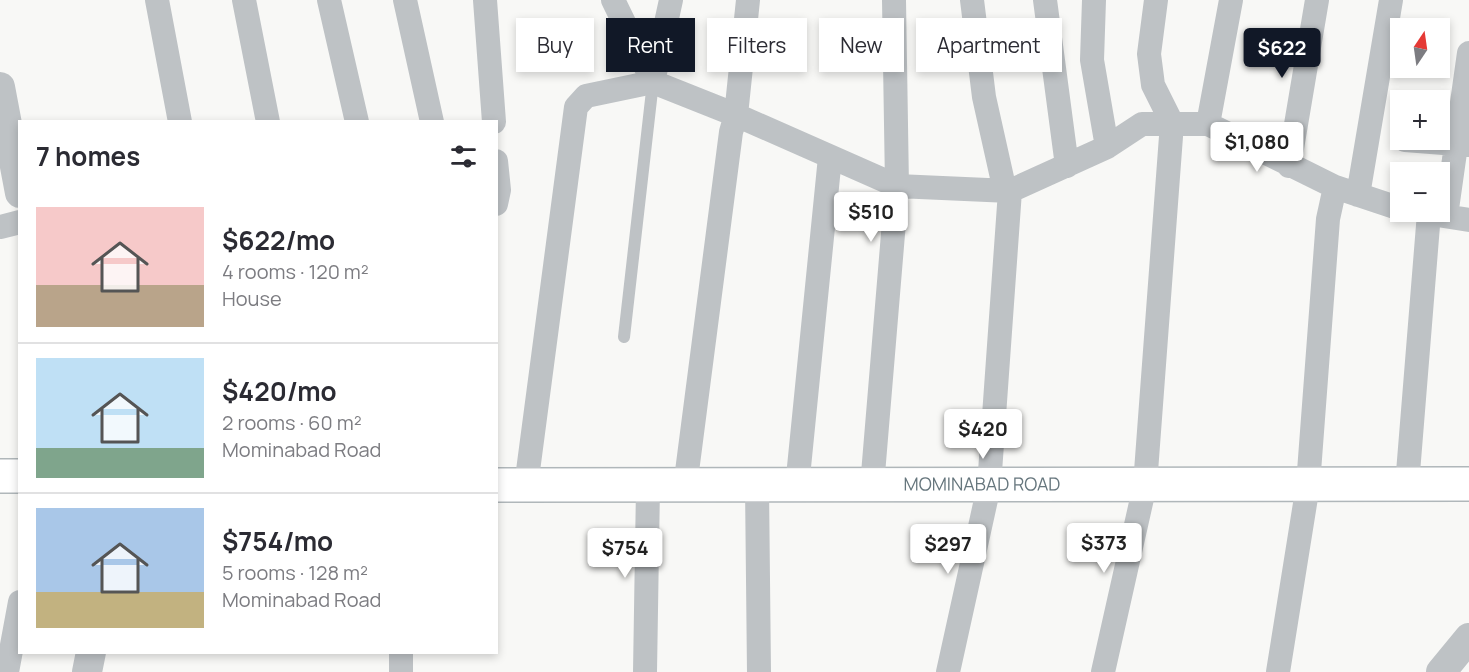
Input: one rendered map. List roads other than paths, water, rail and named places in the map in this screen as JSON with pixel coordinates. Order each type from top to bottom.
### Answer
[{"type":"main road","points":[[0,476],[18,476]]},
{"type":"main road","name":"MOMINABAD ROAD","points":[[511,485],[797,487],[1469,484]]},
{"type":"street","points":[[157,0],[180,120]]},
{"type":"street","points":[[244,0],[268,120]]},
{"type":"street","points":[[329,0],[357,120]]},
{"type":"street","points":[[405,0],[432,120]]},
{"type":"street","points":[[485,0],[494,120]]},
{"type":"street","points":[[613,0],[652,82]]},
{"type":"street","points":[[652,82],[671,0]]},
{"type":"street","points":[[685,487],[731,132],[736,115],[748,0]]},
{"type":"street","points":[[872,486],[897,186],[894,0]]},
{"type":"street","points":[[948,672],[989,486],[1007,191],[984,97],[972,0]]},
{"type":"street","points":[[1045,0],[1066,166]]},
{"type":"street","points":[[1094,0],[1092,60],[1107,147]]},
{"type":"street","points":[[1104,672],[1145,486],[1172,123],[1153,85],[1149,54],[1156,0]]},
{"type":"street","points":[[1208,124],[1231,0]]},
{"type":"street","points":[[1289,166],[1317,0]]},
{"type":"street","points":[[1358,195],[1391,0]]},
{"type":"street","points":[[1450,183],[1462,144],[1469,53]]},
{"type":"street","points":[[511,485],[576,107],[586,96],[652,82],[736,115],[897,186],[1007,191],[1107,147],[1142,124],[1208,124],[1335,187],[1390,205]]},
{"type":"street","points":[[0,87],[18,182]]},
{"type":"street","points":[[1368,136],[1390,138]]},
{"type":"street","points":[[797,487],[830,157]]},
{"type":"street","points":[[1278,672],[1308,485],[1328,219],[1335,187]]},
{"type":"street","points":[[0,227],[18,222]]},
{"type":"street","points":[[1407,485],[1439,222]]},
{"type":"street","points":[[757,486],[759,672]]},
{"type":"street","points":[[645,672],[648,487]]},
{"type":"street","points":[[7,672],[18,613]]},
{"type":"street","points":[[1441,672],[1469,638]]},
{"type":"street","points":[[87,672],[91,654]]},
{"type":"street","points":[[401,654],[401,672]]},
{"type":"lane","points":[[624,337],[652,82]]}]
